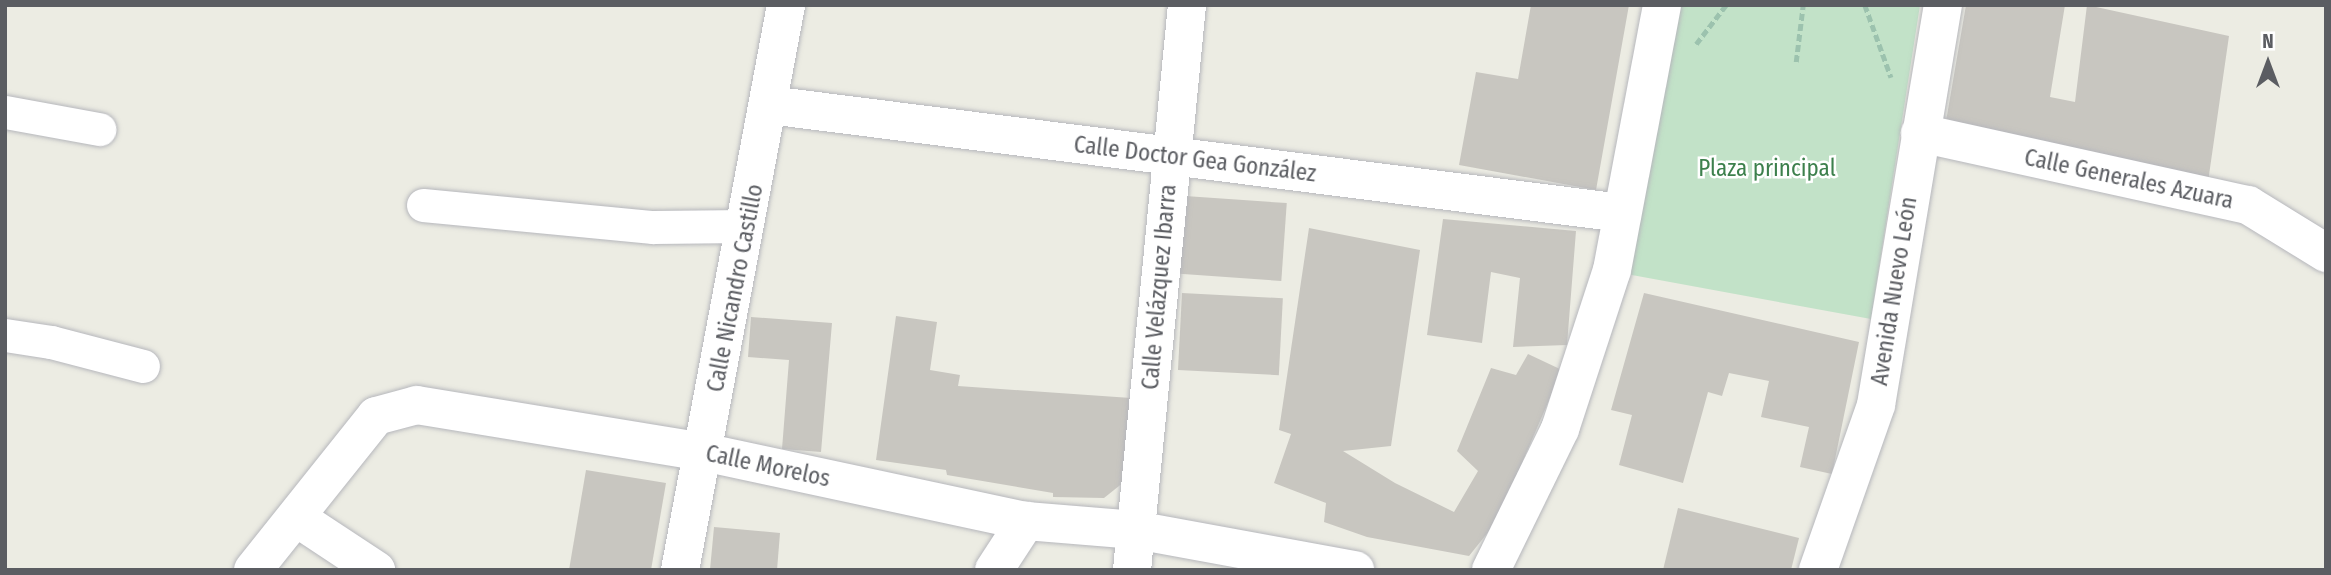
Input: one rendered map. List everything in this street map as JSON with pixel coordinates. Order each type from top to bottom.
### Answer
[{"type":"street","name":"Calle Nicandro Castillo","points":[[680,570],[747,226],[786,5]]},
{"type":"street","name":"Calle Velázquez Ibarra","points":[[1132,570],[1187,5]]},
{"type":"street","points":[[1491,570],[1560,429],[1612,270],[1662,5]]},
{"type":"street","name":"Avenida Nuevo León","points":[[1818,570],[1876,405],[1942,5]]},
{"type":"street","name":"Calle Doctor Gea González","points":[[769,104],[1622,213]]},
{"type":"street","points":[[5,112],[99,129]]},
{"type":"street","name":"Calle Generales Azuara","points":[[1920,133],[2248,205],[2326,253]]},
{"type":"street","points":[[423,205],[653,227],[747,226]]},
{"type":"street","points":[[5,335],[51,342],[143,366]]},
{"type":"street","name":"Calle Morelos","points":[[253,570],[376,416],[396,408],[417,405],[704,453],[1026,521],[1136,530],[1355,570]]},
{"type":"street","points":[[297,518],[376,570]]},
{"type":"street","points":[[994,570],[1026,521]]},
{"type":"path","points":[[1696,44],[1726,5]]},
{"type":"path","points":[[1797,62],[1803,5]]},
{"type":"path","points":[[1865,5],[1893,80]]},
{"type":"green space","name":"Plaza principal","points":[[1672,5],[1920,5],[1871,319],[1621,273]]},
{"type":"building","points":[[1531,5],[1629,5],[1596,190],[1459,165],[1476,72],[1518,79]]},
{"type":"building","points":[[1966,5],[2065,5],[2050,97],[2075,102],[2087,5],[2229,36],[2208,182],[1945,127]]},
{"type":"building","points":[[1185,196],[1287,203],[1281,281],[1180,274]]},
{"type":"building","points":[[1443,219],[1576,231],[1567,345],[1513,347],[1520,278],[1491,272],[1482,343],[1427,335]]},
{"type":"building","points":[[1309,228],[1420,250],[1391,446],[1343,451],[1395,483],[1454,512],[1478,471],[1457,451],[1491,368],[1516,375],[1528,354],[1562,370],[1497,521],[1469,556],[1367,537],[1324,522],[1326,503],[1274,483],[1291,434],[1279,430]]},
{"type":"building","points":[[1182,293],[1283,298],[1279,375],[1178,370]]},
{"type":"building","points":[[1644,293],[1859,342],[1832,474],[1800,467],[1809,427],[1761,417],[1769,381],[1729,373],[1722,396],[1708,392],[1683,483],[1619,465],[1632,415],[1611,410]]},
{"type":"building","points":[[896,316],[937,322],[930,370],[960,375],[958,386],[1131,398],[1129,478],[1104,498],[1053,497],[1053,493],[947,475],[946,470],[876,460]]},
{"type":"building","points":[[751,317],[832,323],[821,452],[782,449],[789,360],[748,357]]},
{"type":"building","points":[[586,470],[666,483],[651,570],[569,570]]},
{"type":"building","points":[[1678,508],[1799,538],[1791,570],[1663,570]]},
{"type":"building","points":[[714,527],[780,533],[777,570],[710,570]]}]
